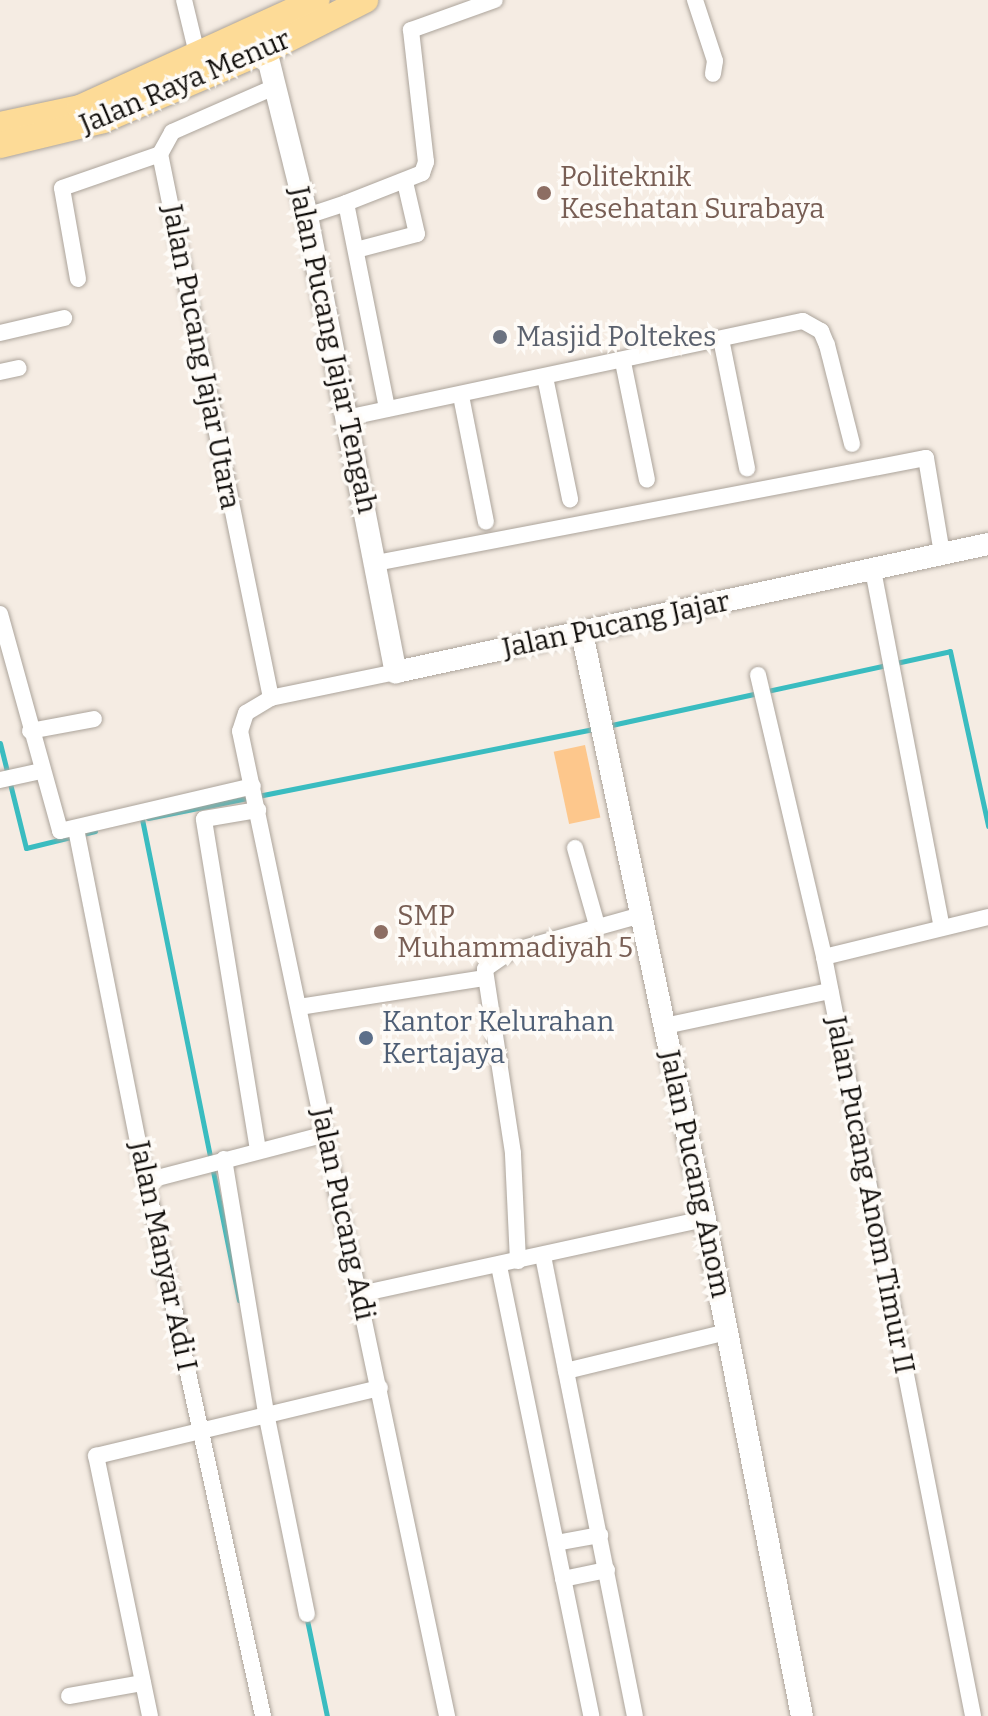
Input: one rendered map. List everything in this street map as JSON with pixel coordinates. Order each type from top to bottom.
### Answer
[{"type":"main road","name":"Jalan Raya Menur","points":[[0,145],[87,126],[264,39],[317,0]]},
{"type":"main road","name":"Jalan Raya Menur","points":[[0,125],[80,108],[198,58],[264,39],[365,0]]},
{"type":"street","points":[[184,0],[198,58]]},
{"type":"street","points":[[307,216],[418,177],[426,162],[410,33],[495,0]]},
{"type":"street","points":[[695,0],[715,61],[713,74]]},
{"type":"street","name":"Jalan Pucang Jajar Tengah","points":[[264,39],[307,216],[396,672]]},
{"type":"street","points":[[78,279],[62,188],[160,154],[172,132],[277,86]]},
{"type":"street","name":"Jalan Pucang Jajar Utara","points":[[160,154],[271,698]]},
{"type":"street","points":[[356,250],[417,234],[405,182]]},
{"type":"street","points":[[346,203],[387,409]]},
{"type":"street","points":[[0,333],[64,318]]},
{"type":"street","points":[[346,418],[809,323],[827,345],[852,444]]},
{"type":"street","points":[[721,339],[747,468]]},
{"type":"street","points":[[623,362],[647,480]]},
{"type":"street","points":[[0,372],[19,368]]},
{"type":"street","points":[[545,377],[570,499]]},
{"type":"street","points":[[461,396],[486,522]]},
{"type":"street","points":[[376,563],[926,458],[942,554]]},
{"type":"street","name":"Jalan Pucang Jajar","points":[[246,713],[271,698],[988,544]]},
{"type":"street","points":[[873,570],[942,927]]},
{"type":"street","points":[[0,614],[30,731],[37,772],[56,828],[77,835],[255,797]]},
{"type":"street","name":"Jalan Pucang Anom","points":[[582,633],[606,738],[638,916],[665,1026],[705,1219],[802,1716]]},
{"type":"street","name":"Jalan Pucang Anom Timur II","points":[[758,675],[824,957],[973,1716]]},
{"type":"street","name":"Jalan Pucang Adi","points":[[246,713],[240,731],[447,1716]]},
{"type":"street","points":[[30,731],[94,719]]},
{"type":"street","points":[[2,779],[37,772]]},
{"type":"street","points":[[255,797],[204,819],[258,1150]]},
{"type":"street","name":"Jalan Manyar Adi I","points":[[77,835],[146,1181],[263,1716]]},
{"type":"street","points":[[575,848],[597,925]]},
{"type":"street","points":[[518,1261],[513,1153],[484,978],[497,957],[597,925],[638,916]]},
{"type":"street","points":[[824,957],[988,917]]},
{"type":"street","points":[[299,1007],[484,978]]},
{"type":"street","points":[[665,1026],[830,991]]},
{"type":"street","points":[[146,1181],[326,1134]]},
{"type":"street","points":[[217,1161],[262,1413],[307,1614]]},
{"type":"street","points":[[360,1294],[705,1219]]},
{"type":"street","points":[[543,1256],[635,1716]]},
{"type":"street","points":[[499,1266],[591,1716]]},
{"type":"street","points":[[566,1371],[727,1332]]},
{"type":"street","points":[[150,1716],[95,1458],[262,1413],[380,1388]]},
{"type":"street","points":[[556,1543],[600,1535]]},
{"type":"street","points":[[563,1579],[607,1570]]},
{"type":"street","points":[[69,1696],[143,1683]]},
{"type":"shaded area","points":[[585,745],[600,817],[569,824],[554,752]]},
{"type":"waterway","points":[[607,726],[950,651],[988,826]]},
{"type":"waterway","points":[[148,818],[597,728]]},
{"type":"waterway","points":[[0,743],[26,848],[95,831]]},
{"type":"waterway","points":[[142,819],[239,1300]]},
{"type":"waterway","points":[[306,1615],[327,1716]]},
{"type":"place","name":"Politeknik Kesehatan Surabaya","points":[[544,193]]},
{"type":"place","name":"Masjid Poltekes","points":[[500,337]]},
{"type":"place","name":"SMP Muhammadiyah 5","points":[[381,932]]},
{"type":"place","name":"Kantor Kelurahan Kertajaya","points":[[366,1038]]}]
